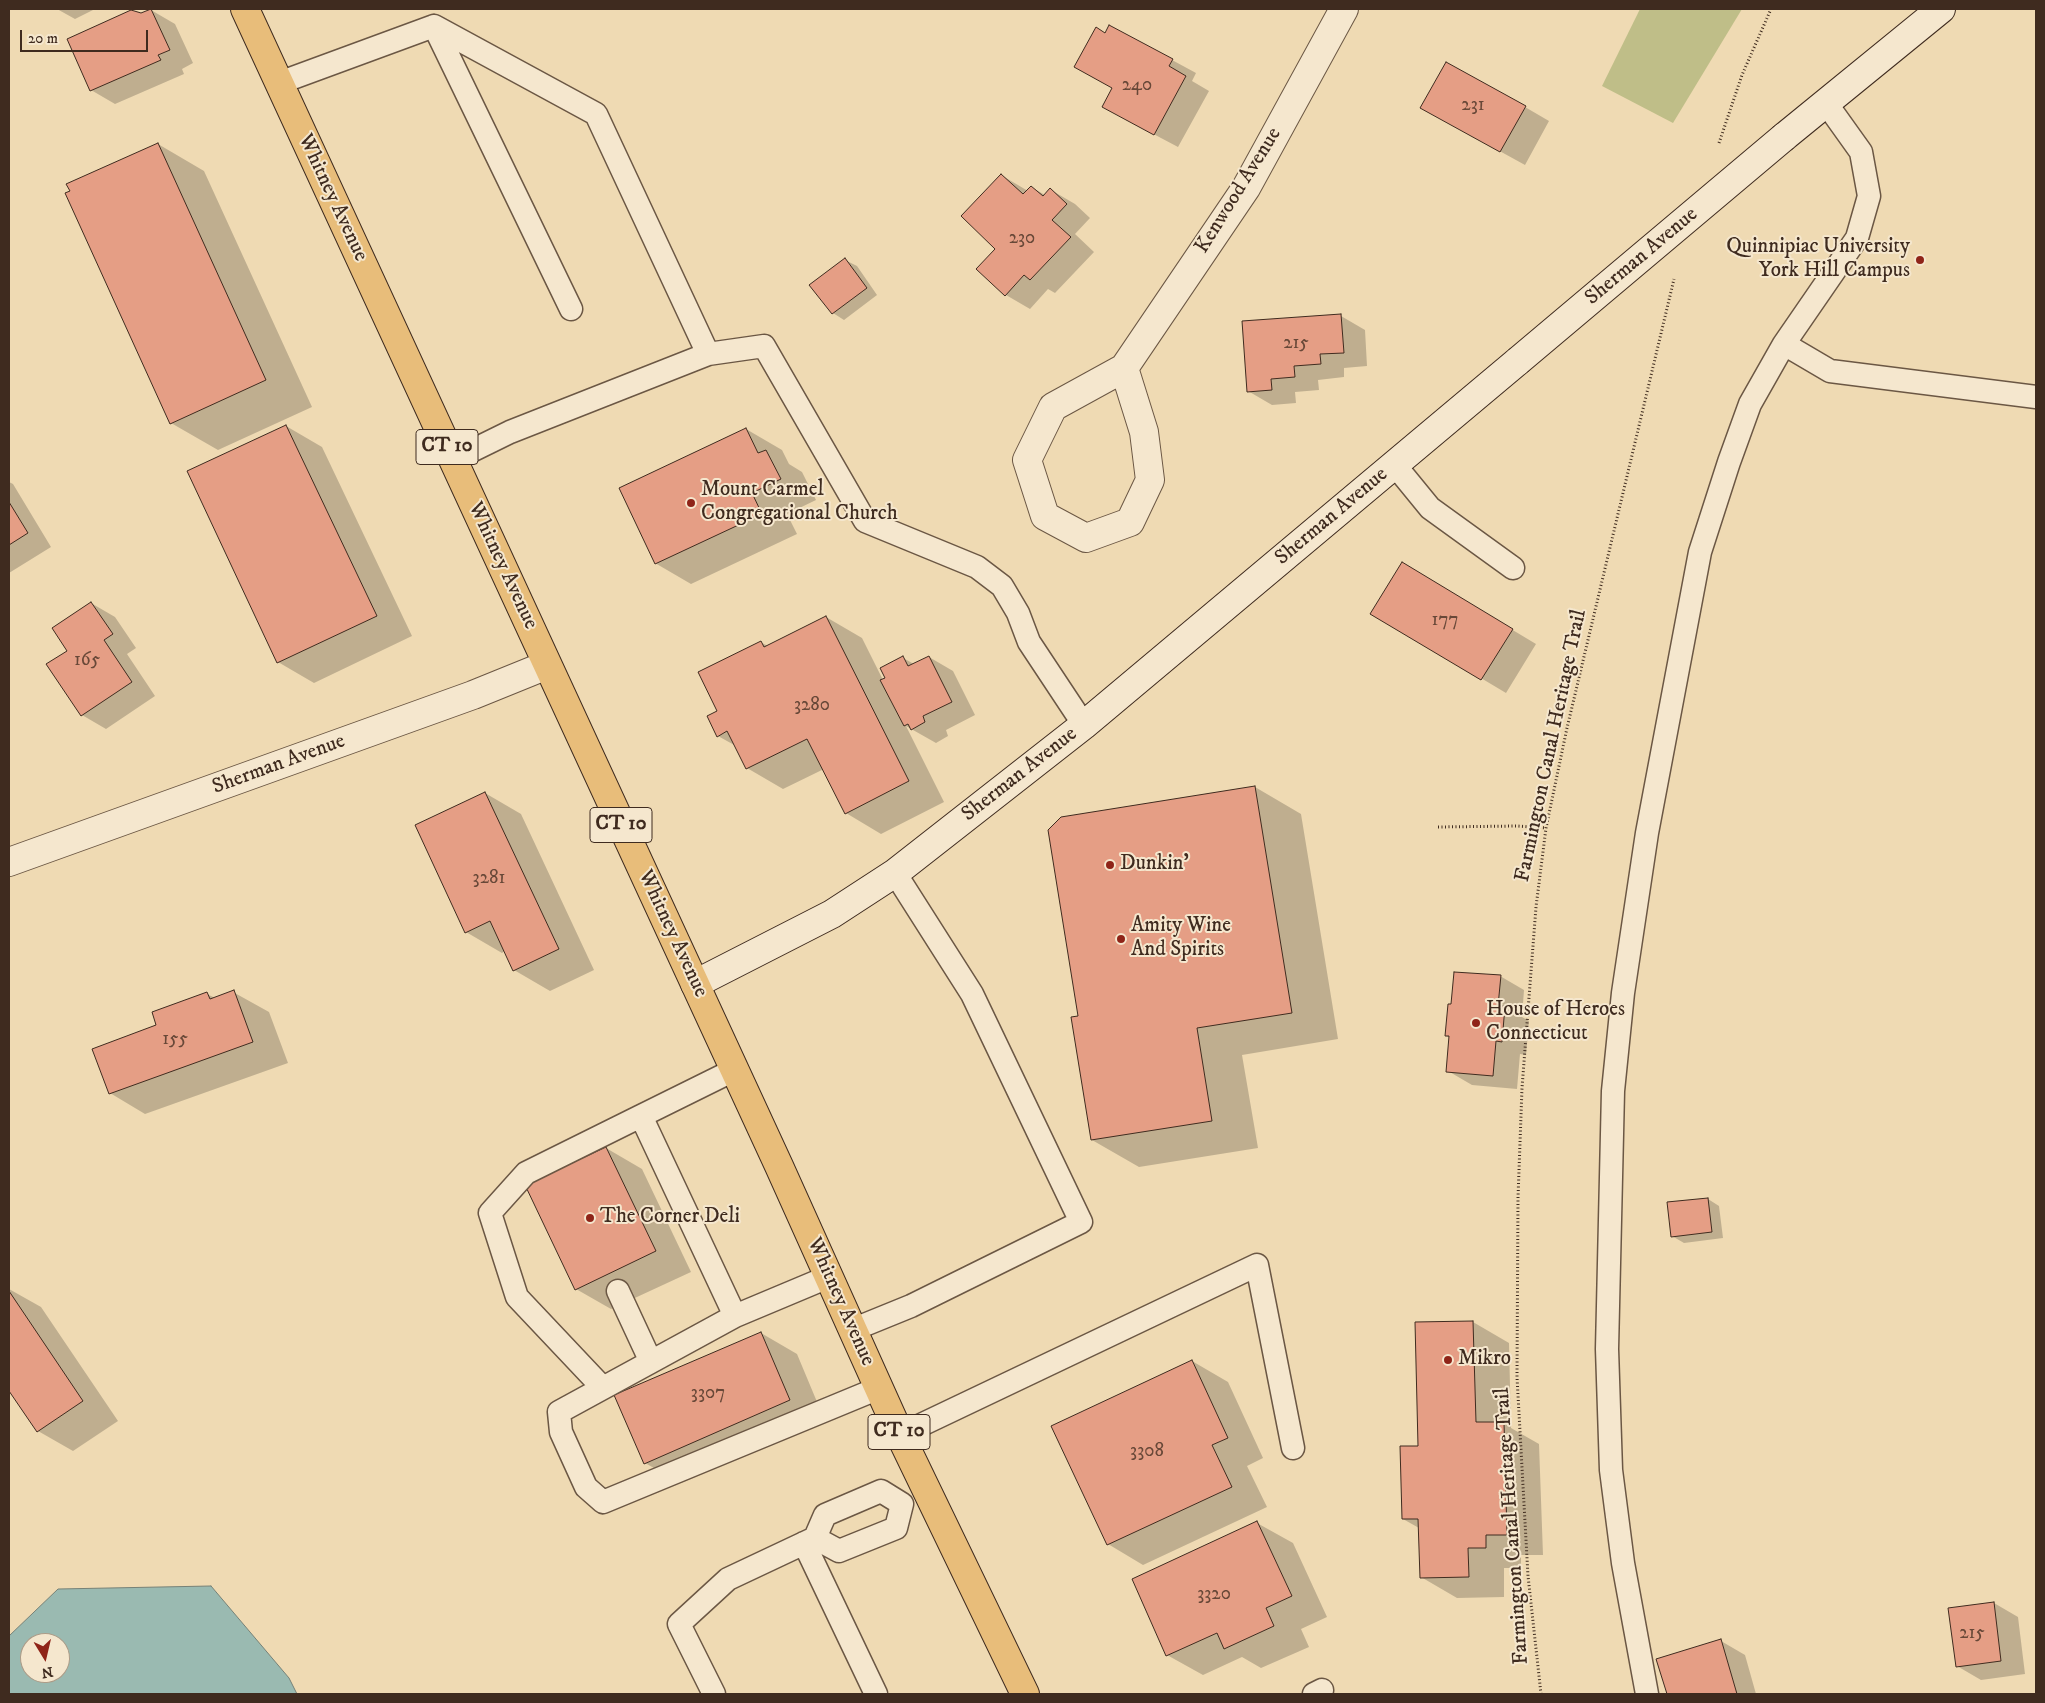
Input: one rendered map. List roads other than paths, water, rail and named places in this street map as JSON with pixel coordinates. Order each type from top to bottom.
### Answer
[{"type":"highway","name":"Whitney Avenue","points":[[245,9],[734,1070],[900,1435],[1025,1694]]},
{"type":"main road","name":"Kenwood Avenue","points":[[1124,368],[1144,432],[1150,480],[1130,522],[1086,538],[1045,516],[1027,460],[1053,407],[1124,368],[1246,188],[1344,9]]},
{"type":"main road","name":"Sherman Avenue","points":[[694,984],[832,914],[895,873],[1084,725],[1784,137],[1941,9]]},
{"type":"main road","name":"Sherman Avenue","points":[[11,856],[473,695],[547,665]]},
{"type":"lane","points":[[434,26],[571,310]]},
{"type":"lane","points":[[279,83],[434,26],[596,114],[708,354]]},
{"type":"lane","points":[[1648,1694],[1625,1572],[1611,1470],[1607,1349],[1615,1071],[1623,993],[1647,833],[1700,552],[1728,462],[1750,404],[1784,344],[1857,238],[1869,196],[1861,152],[1826,104]]},
{"type":"lane","points":[[1784,344],[1830,371],[2036,397]]},
{"type":"lane","points":[[453,460],[510,432],[708,354],[764,346],[865,521],[977,567],[1002,586],[1018,613],[1029,642],[1084,725]]},
{"type":"lane","points":[[1394,464],[1430,508],[1513,568]]},
{"type":"lane","points":[[852,1330],[911,1306],[1082,1222],[972,994],[895,873]]},
{"type":"lane","points":[[602,1387],[517,1297],[490,1213],[526,1173],[734,1070]]},
{"type":"lane","points":[[641,1116],[735,1316]]},
{"type":"lane","points":[[900,1435],[1257,1265],[1293,1448]]},
{"type":"lane","points":[[828,1277],[735,1316],[559,1412],[561,1432],[586,1487],[603,1502],[879,1388]]},
{"type":"lane","points":[[618,1291],[651,1362]]},
{"type":"lane","points":[[714,1694],[679,1624],[728,1579],[809,1540],[825,1515],[881,1491],[902,1504]]},
{"type":"lane","points":[[809,1540],[839,1551],[848,1548],[896,1528],[902,1504],[927,1491]]},
{"type":"lane","points":[[809,1540],[876,1694]]},
{"type":"water","points":[[211,1586],[289,1678],[297,1694],[9,1694],[9,1636],[58,1589]]},
{"type":"place","name":"Quinnipiac University York Hill Campus","points":[[1920,260]]},
{"type":"place","name":"Mount Carmel Congregational Church","points":[[691,503]]},
{"type":"place","name":"Dunkin'","points":[[1110,865]]},
{"type":"place","name":"Amity Wine And Spirits","points":[[1121,939]]},
{"type":"place","name":"House of Heroes Connecticut","points":[[1476,1023]]},
{"type":"place","name":"The Corner Deli","points":[[590,1218]]},
{"type":"place","name":"Mikro","points":[[1448,1360]]}]
